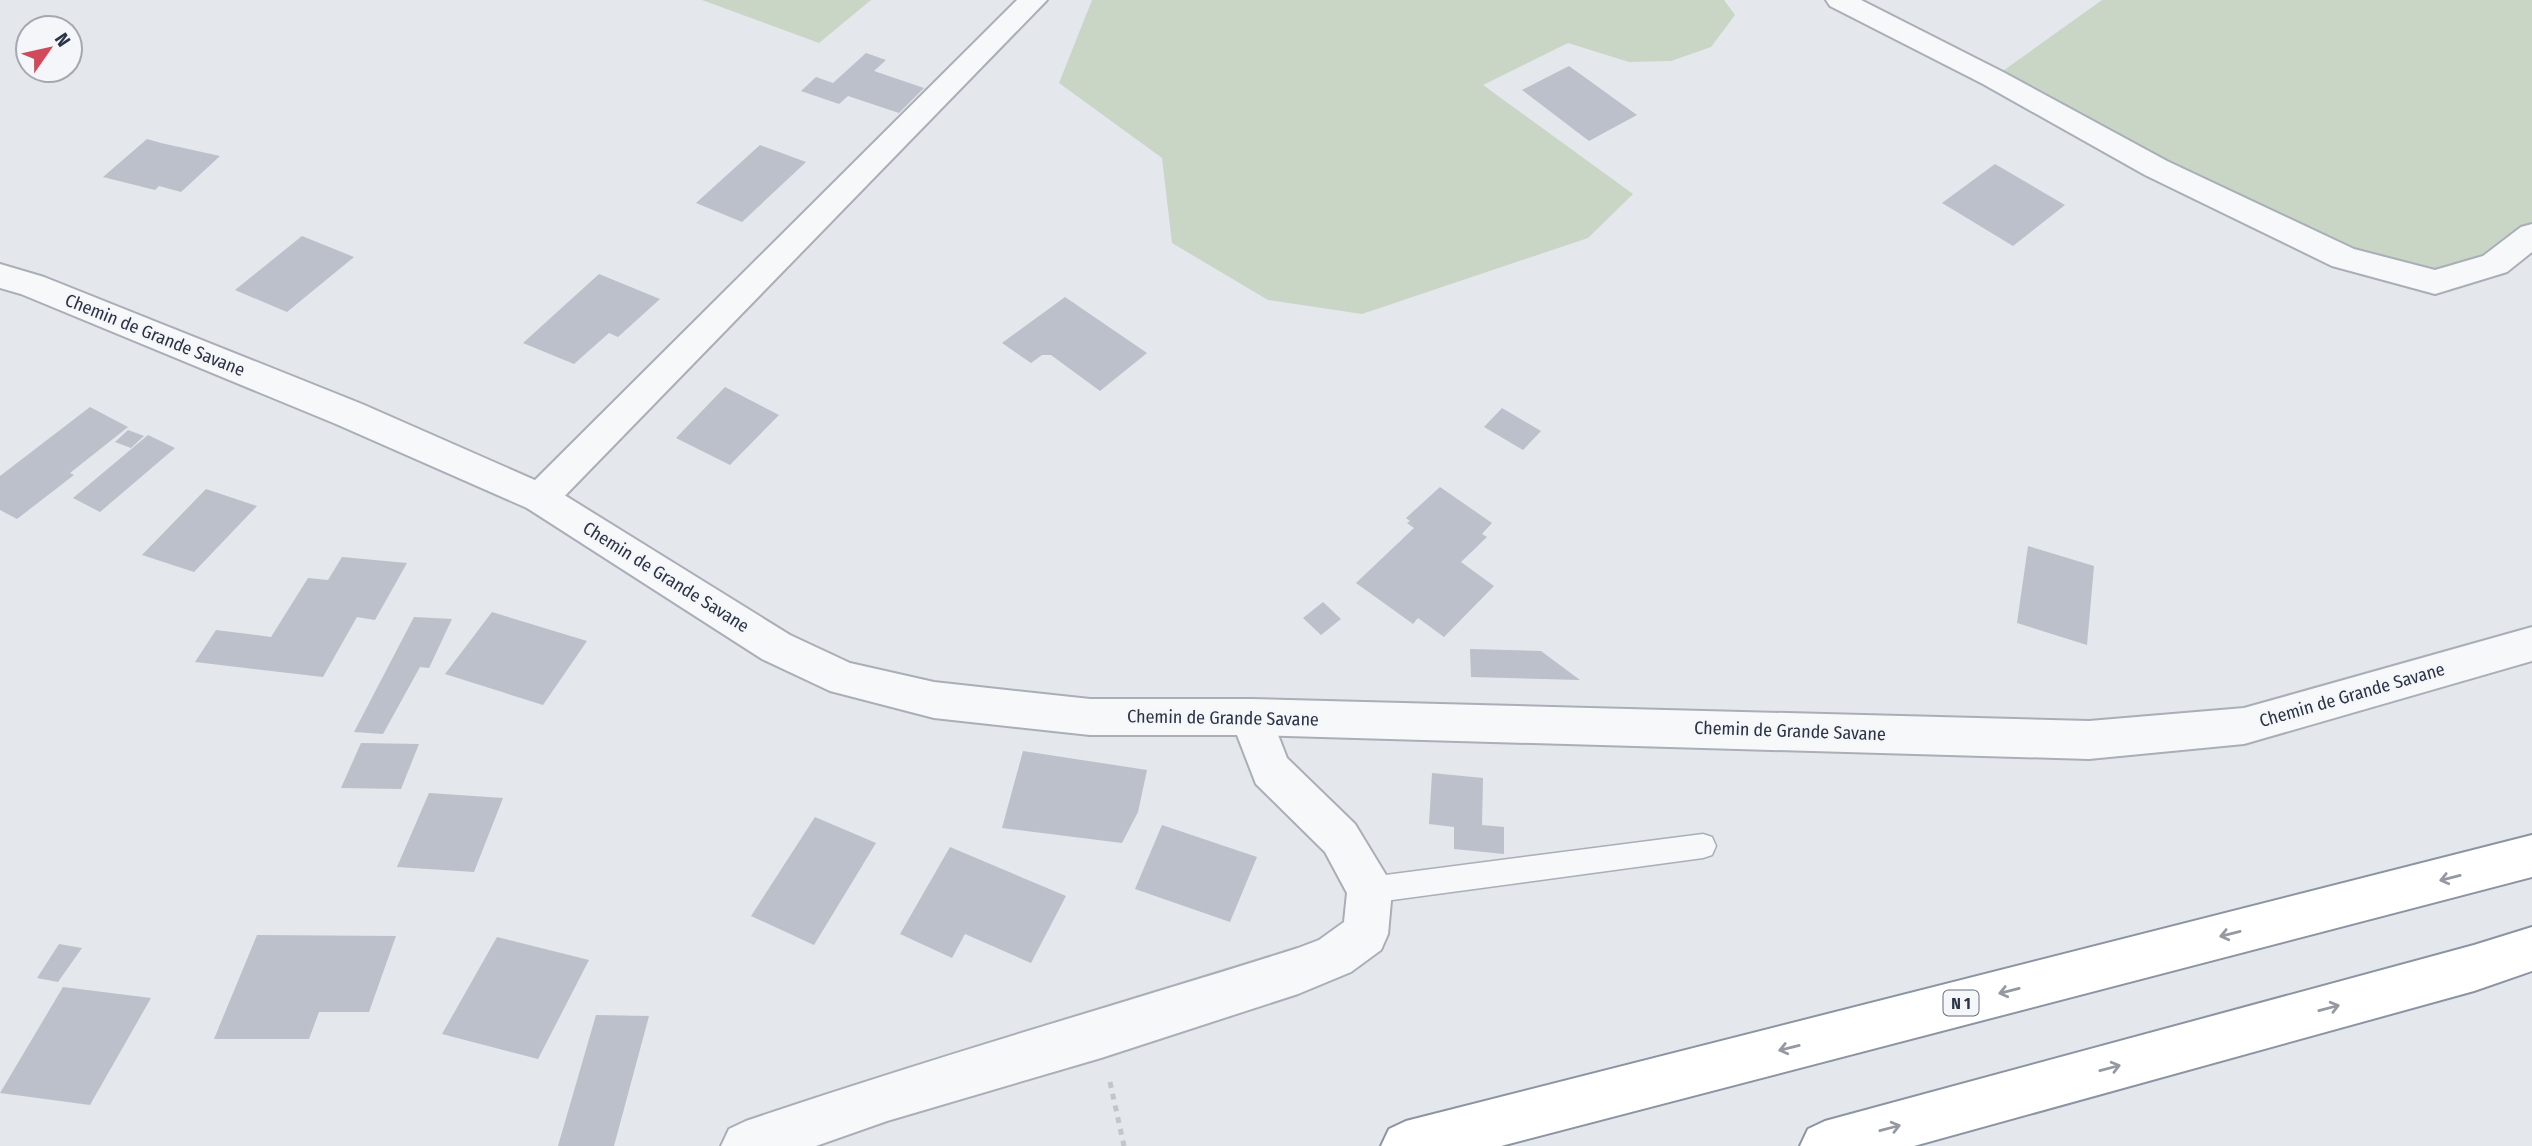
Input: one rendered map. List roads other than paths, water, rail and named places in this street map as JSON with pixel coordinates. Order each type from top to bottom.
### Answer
[{"type":"highway","name":"N 1","points":[[1406,1146],[2532,856]]},
{"type":"highway","points":[[1825,1146],[2460,972],[2532,949]]},
{"type":"street","points":[[540,498],[1033,0]]},
{"type":"street","points":[[1840,0],[1993,78],[2156,168],[2344,258],[2435,282],[2495,264],[2532,234]]},
{"type":"street","name":"Chemin de Grande Savane","points":[[0,276],[32,285],[349,414],[540,498],[776,647],[844,679],[934,700],[1090,717],[1251,717],[2089,740],[2244,726],[2532,644]]},
{"type":"street","points":[[746,1146],[887,1097],[1101,1034],[1298,971],[1335,956],[1365,934],[1370,890],[1340,838],[1271,770],[1251,717]]},
{"type":"lane","points":[[1370,890],[1703,846]]}]
